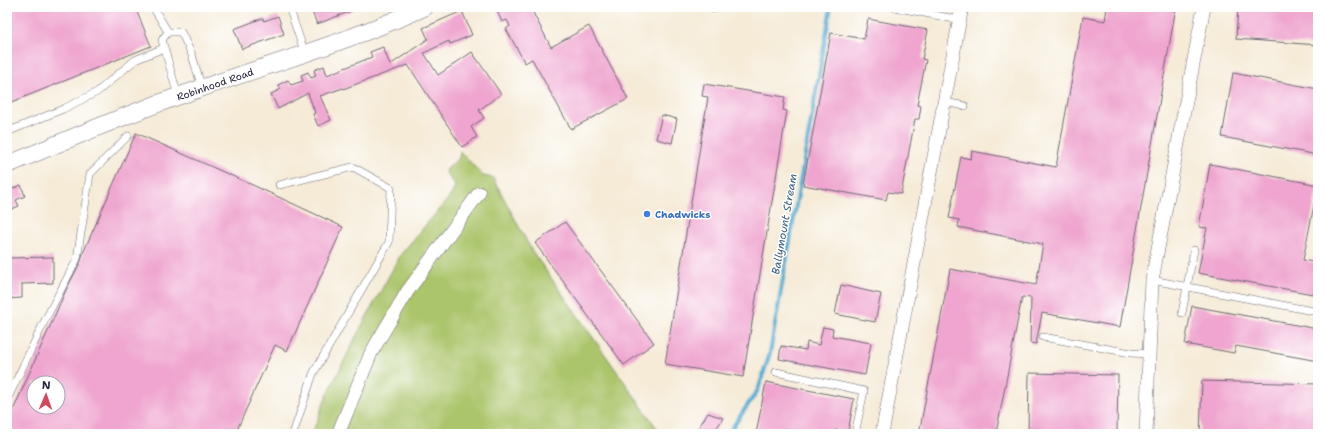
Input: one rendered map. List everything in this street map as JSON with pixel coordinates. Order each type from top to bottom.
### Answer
[{"type":"street","name":"Robinhood Road","points":[[7,165],[178,96],[305,54],[391,23],[425,7]]},
{"type":"street","points":[[1146,434],[1152,280],[1204,7]]},
{"type":"street","points":[[882,434],[961,13]]},
{"type":"street","points":[[338,434],[370,353],[407,292],[479,193]]},
{"type":"lane","points":[[153,7],[168,32]]},
{"type":"lane","points":[[289,7],[305,54]]},
{"type":"lane","points":[[894,7],[961,13]]},
{"type":"lane","points":[[168,32],[162,40],[178,96]]},
{"type":"lane","points":[[168,32],[181,32],[192,55],[202,88]]},
{"type":"lane","points":[[7,132],[63,109],[97,92],[135,60],[164,48]]},
{"type":"lane","points":[[945,102],[965,106]]},
{"type":"lane","points":[[7,400],[44,322],[77,259],[90,174],[128,136]]},
{"type":"lane","points":[[279,184],[353,167],[392,188],[389,242],[313,374],[292,434]]},
{"type":"lane","points":[[1182,313],[1194,250]]},
{"type":"lane","points":[[1152,280],[1318,312]]},
{"type":"lane","points":[[1043,337],[1131,353],[1148,354]]},
{"type":"lane","points":[[776,372],[864,391],[855,434]]},
{"type":"green space","points":[[460,151],[483,176],[493,178],[532,251],[661,434],[312,434],[326,397],[360,329],[401,254],[452,194],[455,186],[445,171],[459,158]]},
{"type":"building","points":[[7,7],[135,7],[151,46],[7,104]]},
{"type":"building","points":[[326,7],[359,8],[317,24],[312,12]]},
{"type":"building","points":[[505,7],[530,7],[551,47],[589,26],[628,99],[571,129],[532,59],[525,63],[506,29],[510,26],[507,20],[502,22],[497,11]]},
{"type":"building","points":[[1107,7],[1176,7],[1120,327],[1042,313],[1036,344],[1030,343],[1031,298],[1022,297],[996,434],[985,432],[985,434],[919,434],[950,269],[1036,285],[1043,244],[958,227],[959,220],[949,218],[961,157],[971,159],[972,151],[1056,167],[1083,17],[1105,21]]},
{"type":"building","points":[[1238,7],[1318,7],[1318,45],[1236,39]]},
{"type":"building","points":[[462,11],[472,35],[450,44],[449,41],[424,53],[438,75],[472,52],[501,94],[479,110],[484,118],[471,127],[477,137],[462,147],[408,65],[320,96],[331,120],[318,126],[313,114],[315,113],[308,93],[278,109],[271,94],[281,89],[278,85],[288,80],[291,85],[303,81],[301,75],[308,72],[311,78],[316,76],[314,70],[324,66],[327,75],[372,57],[370,52],[383,47],[390,65],[428,39],[423,28]]},
{"type":"building","points":[[278,16],[284,34],[242,49],[234,29],[263,18],[264,21]]},
{"type":"building","points":[[868,19],[928,30],[922,59],[926,60],[917,105],[921,106],[919,119],[915,119],[901,194],[888,192],[886,200],[803,185],[831,33],[864,39]]},
{"type":"building","points":[[1233,73],[1318,89],[1318,155],[1222,137]]},
{"type":"building","points":[[704,84],[785,97],[783,110],[787,111],[743,377],[665,364],[708,97],[702,96]]},
{"type":"building","points":[[662,115],[677,119],[672,143],[656,139]]},
{"type":"building","points":[[136,133],[343,227],[287,351],[275,345],[235,434],[7,434],[7,424],[26,381],[26,415],[66,415],[66,375],[29,375],[66,290],[81,261],[83,253]]},
{"type":"building","points":[[1210,164],[1318,185],[1303,260],[1318,263],[1318,295],[1198,273],[1207,228],[1199,227]]},
{"type":"building","points":[[7,178],[12,189],[21,185],[25,196],[16,200],[19,206],[7,211]]},
{"type":"building","points":[[565,222],[654,343],[624,365],[535,243]]},
{"type":"building","points":[[53,257],[53,283],[22,284],[22,298],[7,299],[7,258]]},
{"type":"building","points":[[841,285],[881,294],[875,322],[835,314]]},
{"type":"building","points":[[1192,306],[1318,329],[1318,361],[1236,346],[1234,353],[1185,344]]},
{"type":"building","points":[[823,327],[833,329],[832,336],[871,343],[865,375],[779,359],[781,346],[806,350],[807,342],[819,345]]},
{"type":"building","points":[[1029,373],[1118,375],[1117,434],[1028,434]]},
{"type":"building","points":[[1202,381],[1318,384],[1318,434],[1200,434]]},
{"type":"building","points":[[766,382],[854,399],[848,432],[836,430],[835,434],[756,434]]},
{"type":"building","points":[[708,413],[723,418],[713,434],[694,434]]},
{"type":"waterway","name":"Ballymount Stream","points":[[728,434],[758,390],[770,353],[831,7]]},
{"type":"place","name":"Chadwicks","points":[[647,214]]}]
